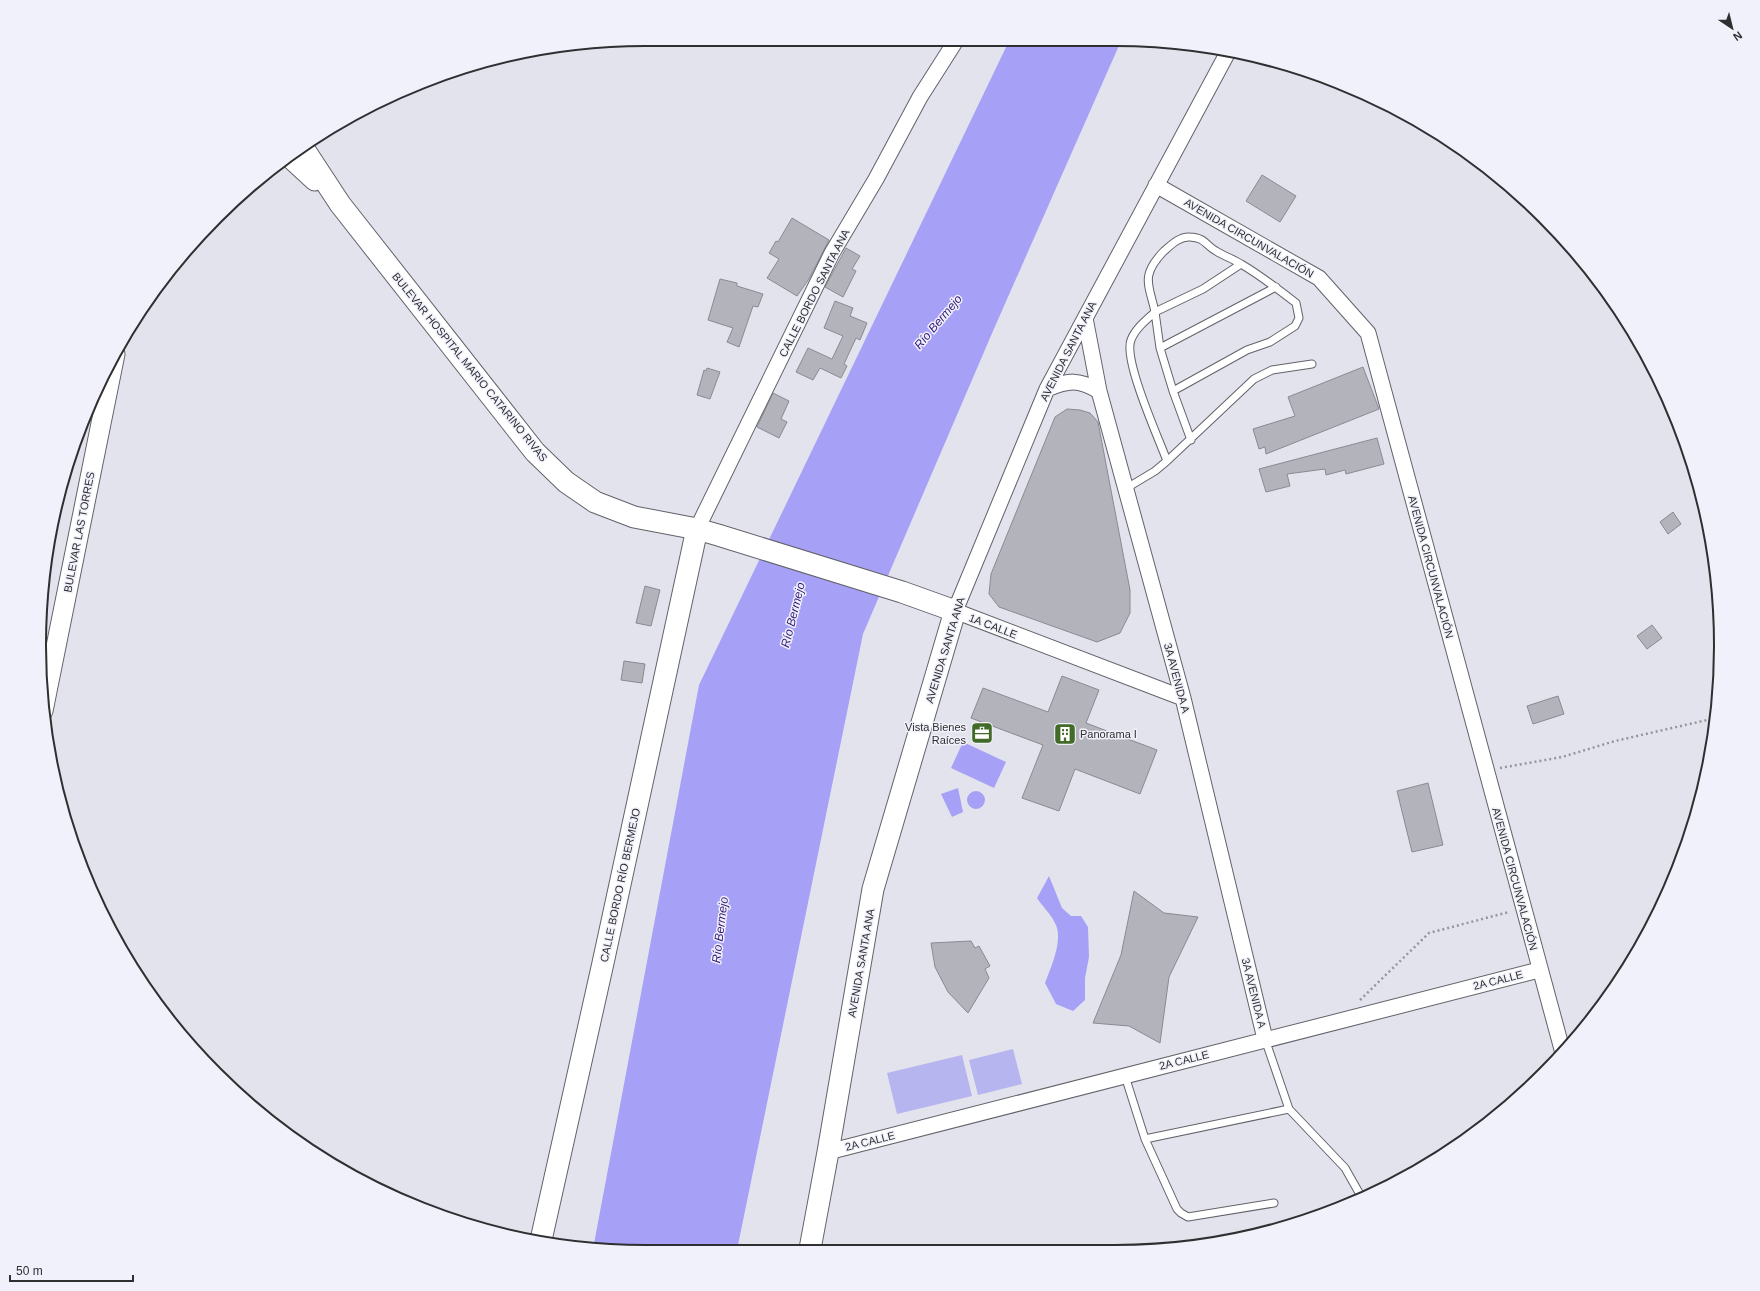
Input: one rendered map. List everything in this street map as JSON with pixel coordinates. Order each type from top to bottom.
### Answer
[{"type":"main road","name":"BULEVAR HOSPITAL MARIO CATARINO RIVAS","points":[[306,152],[340,204],[535,452],[566,482],[594,502],[634,517],[697,529],[755,546]]},
{"type":"main road","name":"BULEVAR HOSPITAL MARIO CATARINO RIVAS","points":[[294,161],[340,204]]},
{"type":"main road","name":"CALLE BORDO RÍO BERMEJO","points":[[542,1235],[605,955],[697,529]]},
{"type":"main road","name":"1A CALLE","points":[[755,546],[902,592],[955,611]]},
{"type":"main road","name":"AVENIDA SANTA ANA","points":[[811,1245],[874,889],[955,611]]},
{"type":"street","name":"CALLE BORDO SANTA ANA","points":[[697,529],[832,253],[876,179],[920,97],[952,46]]},
{"type":"street","name":"AVENIDA SANTA ANA","points":[[955,611],[1047,389],[1225,57]]},
{"type":"street","name":"AVENIDA CIRCUNVALACIÓN","points":[[1156,185],[1319,278],[1368,333],[1539,970],[1561,1045]]},
{"type":"street","name":"3A AVENIDA A","points":[[1085,318],[1099,391],[1183,698],[1265,1039]]},
{"type":"street","name":"BULEVAR LAS TORRES","points":[[47,688],[111,375]]},
{"type":"street","points":[[1047,389],[1066,381],[1087,384],[1099,391]]},
{"type":"street","name":"1A CALLE","points":[[955,611],[1183,698]]},
{"type":"street","name":"2A CALLE","points":[[828,1152],[1539,970]]},
{"type":"lane","points":[[1173,391],[1247,350],[1270,342],[1295,326],[1299,318],[1296,303],[1276,287],[1241,264],[1214,250],[1203,239],[1188,236],[1173,242],[1162,253],[1148,273],[1147,287],[1155,312],[1160,348],[1173,391],[1191,440]]},
{"type":"lane","points":[[1167,461],[1146,412],[1130,357],[1130,341],[1139,327],[1155,312],[1203,289],[1241,264]]},
{"type":"lane","points":[[1160,348],[1276,287]]},
{"type":"lane","points":[[1125,489],[1155,472],[1191,440],[1254,379],[1272,370],[1312,364]]},
{"type":"lane","points":[[1265,1039],[1289,1108],[1345,1168],[1359,1192]]},
{"type":"lane","points":[[1124,1075],[1144,1139],[1177,1209],[1181,1214],[1188,1217],[1274,1203]]},
{"type":"lane","points":[[1144,1139],[1289,1108]]},
{"type":"path","points":[[1486,771],[1562,757],[1615,741],[1709,719]]},
{"type":"path","points":[[1337,1021],[1429,933],[1523,908]]},
{"type":"shaded area","points":[[1013,1049],[1022,1084],[978,1095],[969,1060]]},
{"type":"shaded area","points":[[962,1055],[972,1096],[897,1114],[887,1073]]},
{"type":"water","name":"Río Bermejo","points":[[1007,46],[1119,46],[993,331],[863,634],[738,1245],[646,1245],[594,1243],[699,685]]},
{"type":"water","points":[[963,742],[1006,762],[994,788],[951,768]]},
{"type":"water","points":[[958,788],[963,812],[952,817],[941,794]]},
{"type":"water","points":[[972,791],[980,791],[985,796],[983,807],[980,809],[972,809],[967,804],[967,796]]},
{"type":"water","points":[[1049,876],[1062,908],[1071,916],[1081,916],[1088,927],[1089,957],[1085,978],[1085,1000],[1073,1011],[1056,1004],[1045,983],[1056,953],[1058,937],[1053,920],[1037,898]]},
{"type":"building","points":[[1262,175],[1296,196],[1280,222],[1246,201]]},
{"type":"building","points":[[792,218],[829,240],[809,279],[797,296],[767,278],[779,259],[769,253],[776,241],[778,242]]},
{"type":"building","points":[[846,248],[860,256],[852,269],[856,271],[843,297],[825,287]]},
{"type":"building","points":[[720,279],[737,283],[737,286],[763,294],[758,307],[753,306],[739,347],[727,342],[733,328],[708,320]]},
{"type":"building","points":[[835,301],[853,308],[850,316],[867,323],[860,340],[856,338],[844,364],[847,366],[841,378],[820,368],[813,380],[796,372],[808,348],[832,359],[843,336],[824,328]]},
{"type":"building","points":[[1363,367],[1379,409],[1266,454],[1265,447],[1259,449],[1253,429],[1295,416],[1288,397]]},
{"type":"building","points":[[707,368],[720,372],[710,399],[697,395],[704,370],[706,371]]},
{"type":"building","points":[[773,393],[789,401],[781,419],[787,422],[779,438],[757,427]]},
{"type":"building","points":[[1067,409],[1080,410],[1090,413],[1098,422],[1130,590],[1130,613],[1120,633],[1097,642],[999,607],[989,594],[991,574],[1055,417]]},
{"type":"building","points":[[1377,438],[1384,464],[1346,474],[1345,470],[1326,475],[1325,469],[1287,474],[1290,486],[1266,492],[1259,469]]},
{"type":"building","points":[[1673,512],[1681,524],[1668,534],[1660,522]]},
{"type":"building","points":[[645,586],[660,590],[651,626],[636,623]]},
{"type":"building","points":[[1652,625],[1662,638],[1647,649],[1637,636]]},
{"type":"building","points":[[624,661],[645,664],[642,683],[621,680]]},
{"type":"building","name":"Panorama I","points":[[1062,676],[1099,690],[1086,723],[1157,750],[1140,794],[1075,769],[1059,811],[1022,798],[1043,745],[971,718],[983,688],[1048,712]]},
{"type":"building","points":[[1558,696],[1564,714],[1533,724],[1527,706]]},
{"type":"building","points":[[1428,783],[1443,845],[1412,852],[1397,791]]},
{"type":"building","points":[[1134,891],[1164,913],[1198,917],[1169,977],[1160,1043],[1129,1026],[1093,1023],[1121,955]]},
{"type":"building","points":[[971,941],[975,948],[979,946],[990,966],[985,969],[989,978],[968,1013],[948,992],[935,967],[931,943]]},
{"type":"place","name":"Vista Bienes Raíces","points":[[982,733]]},
{"type":"place","name":"Panorama I","points":[[1065,734]]}]
